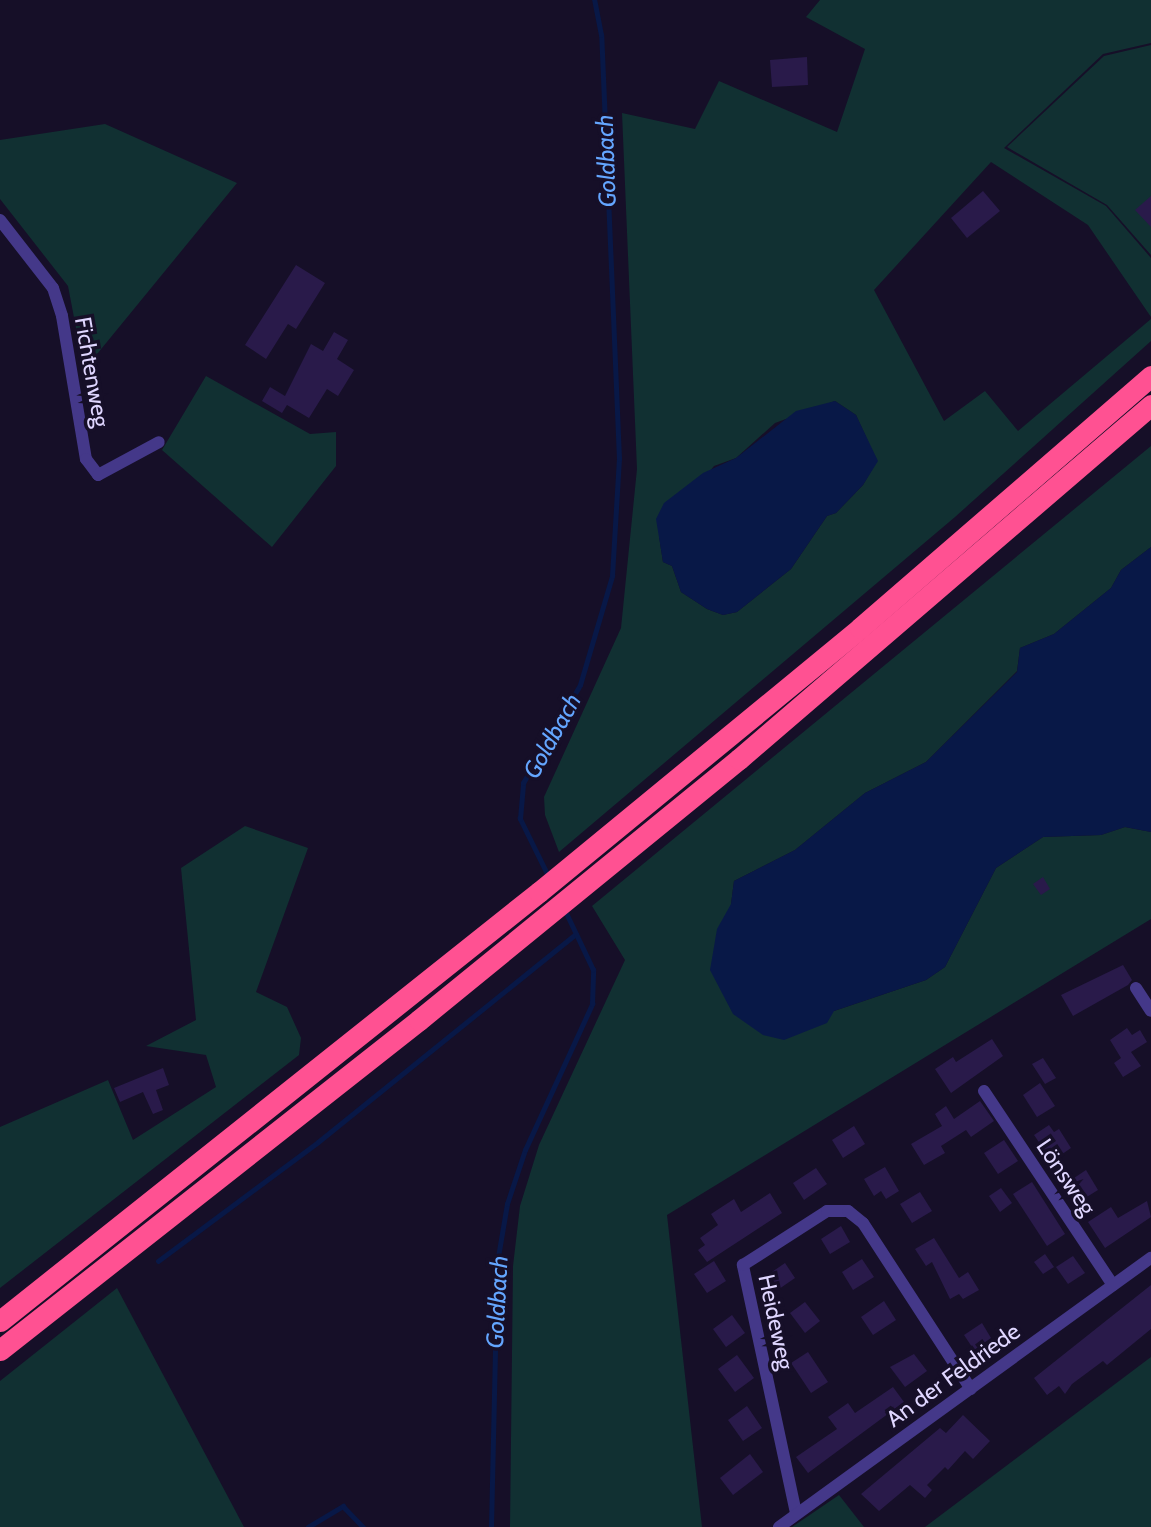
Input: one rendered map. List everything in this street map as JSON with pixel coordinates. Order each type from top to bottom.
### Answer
[{"type":"highway","points":[[0,1321],[539,892],[860,628],[1151,376]]},
{"type":"highway","points":[[0,1350],[549,914],[898,626],[1151,405]]},
{"type":"street","name":"Fichtenweg","points":[[0,220],[53,288],[62,316],[86,460],[98,475],[159,442]]},
{"type":"street","points":[[1136,988],[1151,1011]]},
{"type":"street","name":"Lönsweg","points":[[984,1091],[1113,1286]]},
{"type":"street","name":"Heideweg","points":[[796,1513],[743,1265],[827,1211],[848,1211],[863,1223],[971,1389]]},
{"type":"street","name":"An der Feldriede","points":[[779,1527],[1151,1258]]},
{"type":"green space","points":[[820,0],[1151,0],[1151,43],[1103,54],[1004,148],[1106,206],[1151,258],[1151,317],[1088,225],[991,162],[874,290],[944,421],[985,391],[1018,431],[1151,319],[1151,341],[955,517],[559,852],[545,815],[544,797],[621,628],[637,469],[622,113],[695,129],[719,81],[837,132],[865,49],[806,17]],"holes":[[[835,401],[856,415],[877,461],[863,485],[836,513],[827,516],[791,569],[737,612],[723,615],[707,609],[681,592],[672,566],[663,562],[659,536],[714,466],[736,458],[775,423]]]},
{"type":"green space","points":[[1151,45],[1151,255],[1107,205],[1007,147],[1104,56]]},
{"type":"green space","points":[[105,124],[237,183],[84,370],[68,286],[0,199],[0,140]]},
{"type":"green space","points":[[206,376],[310,434],[336,432],[336,466],[272,547],[162,450]]},
{"type":"green space","points":[[1151,446],[1151,547],[1121,570],[1111,588],[1054,634],[1020,648],[1017,671],[926,762],[865,793],[795,850],[734,881],[731,904],[834,1011],[926,980],[945,967],[996,868],[1043,837],[1101,835],[1125,827],[1151,832],[1151,919],[667,1215],[702,1527],[510,1527],[513,1266],[520,1206],[539,1145],[625,960],[592,906]]},
{"type":"green space","points":[[245,826],[308,848],[256,992],[287,1007],[301,1038],[299,1055],[0,1288],[0,1127],[108,1080],[133,1140],[216,1087],[206,1055],[146,1046],[196,1020],[181,868]]},
{"type":"green space","points":[[117,1288],[244,1527],[0,1527],[0,1381]]},
{"type":"green space","points":[[1151,1357],[1151,1527],[925,1527]]},
{"type":"green space","points":[[839,1495],[864,1527],[792,1527]]},
{"type":"water","points":[[835,401],[856,415],[878,461],[863,485],[836,513],[827,516],[791,569],[737,612],[723,615],[707,609],[681,592],[672,566],[663,562],[656,519],[664,503],[703,473],[736,458],[796,411]]},
{"type":"water","points":[[1151,547],[1151,832],[1125,827],[1101,835],[1043,837],[996,868],[945,967],[926,980],[834,1011],[827,1023],[784,1040],[763,1035],[733,1014],[710,970],[717,929],[731,904],[734,881],[795,850],[865,793],[926,762],[1017,672],[1020,648],[1054,634],[1111,588],[1121,570]]},
{"type":"building","points":[[807,57],[808,85],[772,87],[770,60]]},
{"type":"building","points":[[983,191],[1000,211],[967,238],[951,218]]},
{"type":"building","points":[[1151,196],[1151,227],[1135,210]]},
{"type":"building","points":[[296,265],[325,283],[296,329],[288,324],[266,359],[245,345]]},
{"type":"building","points":[[334,332],[348,340],[337,359],[354,370],[338,396],[327,389],[309,418],[287,405],[282,413],[262,401],[270,387],[285,396],[311,344],[323,351]]},
{"type":"building","points":[[1043,877],[1050,889],[1041,895],[1033,884]]},
{"type":"building","points":[[1123,965],[1132,980],[1128,985],[1073,1016],[1061,995]]},
{"type":"building","points":[[1127,1028],[1132,1035],[1140,1030],[1147,1042],[1131,1052],[1141,1066],[1123,1077],[1114,1063],[1121,1058],[1110,1040]]},
{"type":"building","points":[[992,1039],[1003,1056],[951,1093],[935,1069],[953,1057],[956,1062]]},
{"type":"building","points":[[1043,1058],[1056,1078],[1045,1084],[1032,1064]]},
{"type":"building","points":[[163,1068],[169,1085],[156,1090],[163,1110],[153,1114],[143,1092],[120,1102],[114,1088]]},
{"type":"building","points":[[1040,1083],[1055,1106],[1037,1117],[1023,1095]]},
{"type":"building","points":[[980,1101],[994,1121],[971,1137],[966,1130],[941,1146],[945,1153],[924,1165],[911,1144],[942,1126],[935,1114],[946,1106],[954,1119]]},
{"type":"building","points":[[1049,1125],[1054,1132],[1059,1129],[1071,1148],[1052,1161],[1034,1135]]},
{"type":"building","points":[[854,1126],[865,1144],[843,1158],[832,1140]]},
{"type":"building","points":[[1004,1140],[1018,1161],[998,1174],[984,1153]]},
{"type":"building","points":[[885,1167],[899,1191],[886,1199],[881,1191],[874,1196],[864,1179]]},
{"type":"building","points":[[816,1168],[827,1184],[804,1200],[793,1183]]},
{"type":"building","points":[[1086,1170],[1098,1190],[1077,1203],[1065,1184]]},
{"type":"building","points":[[1032,1182],[1065,1234],[1047,1246],[1013,1194]]},
{"type":"building","points":[[1001,1188],[1012,1203],[1000,1212],[989,1196]]},
{"type":"building","points":[[920,1192],[932,1211],[912,1223],[900,1204]]},
{"type":"building","points":[[770,1193],[782,1213],[707,1262],[698,1250],[705,1245],[700,1238],[718,1225],[711,1214],[734,1199],[741,1212]]},
{"type":"building","points":[[1147,1201],[1151,1217],[1105,1248],[1088,1222],[1111,1207],[1118,1218]]},
{"type":"building","points":[[841,1226],[850,1242],[830,1254],[821,1239]]},
{"type":"building","points":[[934,1238],[959,1278],[968,1272],[979,1290],[963,1299],[959,1294],[950,1299],[932,1262],[926,1266],[915,1249]]},
{"type":"building","points":[[1045,1254],[1054,1267],[1043,1274],[1034,1262]]},
{"type":"building","points":[[1073,1256],[1085,1273],[1068,1284],[1056,1267]]},
{"type":"building","points":[[862,1259],[874,1277],[853,1290],[842,1272]]},
{"type":"building","points":[[714,1261],[726,1281],[707,1293],[694,1274]]},
{"type":"building","points":[[785,1263],[795,1278],[779,1289],[769,1274]]},
{"type":"building","points":[[1151,1285],[1151,1329],[1107,1365],[1103,1361],[1072,1384],[1065,1394],[1059,1386],[1047,1395],[1034,1378]]},
{"type":"building","points":[[884,1301],[896,1320],[873,1335],[861,1317]]},
{"type":"building","points":[[805,1302],[820,1321],[805,1333],[790,1313]]},
{"type":"building","points":[[732,1315],[745,1333],[726,1347],[713,1329]]},
{"type":"building","points":[[982,1323],[991,1338],[974,1350],[964,1335]]},
{"type":"building","points":[[808,1352],[828,1382],[811,1393],[791,1363]]},
{"type":"building","points":[[914,1354],[927,1371],[905,1387],[890,1367]]},
{"type":"building","points":[[737,1355],[754,1378],[735,1392],[718,1369]]},
{"type":"building","points":[[893,1387],[904,1402],[808,1473],[796,1457],[837,1429],[828,1417],[848,1403],[855,1413]]},
{"type":"building","points":[[747,1406],[762,1428],[743,1441],[728,1420]]},
{"type":"building","points":[[963,1415],[990,1441],[973,1459],[965,1451],[948,1470],[945,1467],[927,1485],[932,1490],[925,1498],[910,1485],[879,1511],[861,1494],[940,1428],[946,1433]]},
{"type":"building","points":[[750,1454],[763,1472],[733,1495],[720,1478]]},
{"type":"waterway","name":"Goldbach","points":[[548,876],[520,819],[523,783],[580,685],[612,576],[619,459],[601,35],[594,0]]},
{"type":"waterway","name":"Goldbach","points":[[491,1527],[497,1263],[507,1204],[525,1150],[592,1004],[593,970],[564,909]]},
{"type":"waterway","points":[[158,1261],[318,1142],[576,934]]},
{"type":"waterway","points":[[308,1527],[343,1506],[363,1527]]}]
